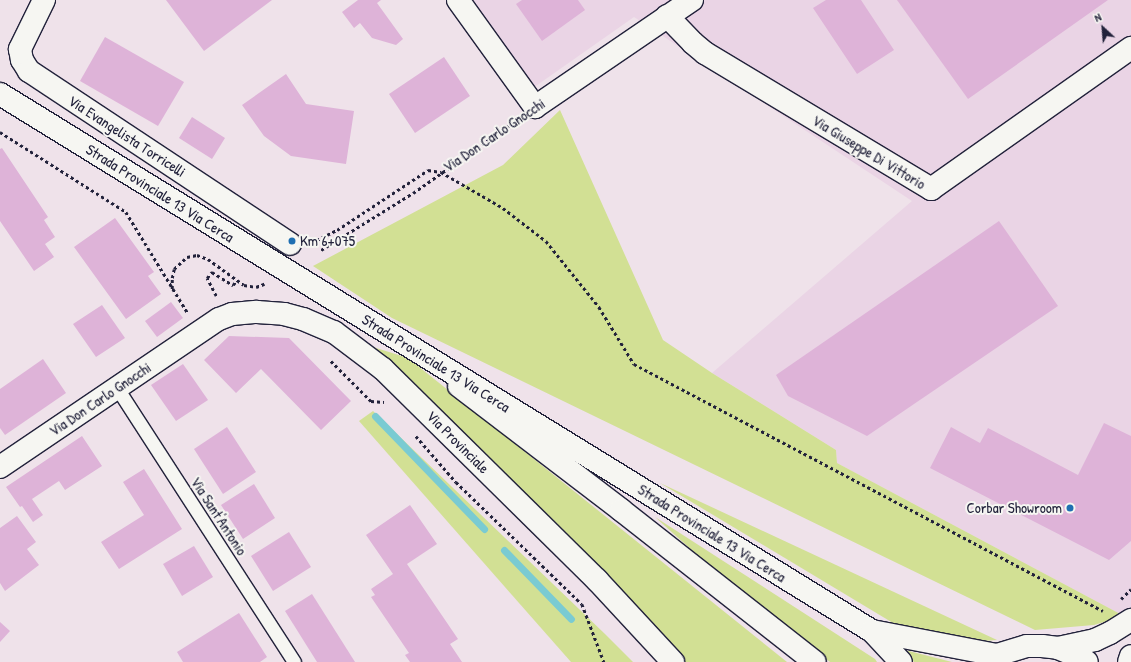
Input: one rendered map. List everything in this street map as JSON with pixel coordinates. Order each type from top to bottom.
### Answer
[{"type":"street","name":"Via Evangelista Torricelli","points":[[44,0],[20,49],[22,60],[29,70],[290,244]]},
{"type":"street","points":[[458,0],[535,107]]},
{"type":"street","name":"Via Don Carlo Gnocchi","points":[[535,107],[692,0]]},
{"type":"street","name":"Via Giuseppe Di Vittorio","points":[[667,16],[693,43],[705,53],[931,189],[1131,48]]},
{"type":"street","name":"Strada Provinciale 13 Via Cerca","points":[[0,94],[872,631],[901,662]]},
{"type":"street","name":"Via Provinciale","points":[[201,331],[226,316],[244,312],[271,312],[298,318],[334,332],[362,352],[407,391],[558,541],[673,662]]},
{"type":"street","name":"Via Don Carlo Gnocchi","points":[[0,467],[201,331]]},
{"type":"street","points":[[404,344],[621,510],[815,662]]},
{"type":"street","points":[[1058,648],[1096,640],[1131,620]]},
{"type":"street","name":"Strada Provinciale 13 Via Cerca","points":[[872,631],[992,659],[1027,646],[1058,648],[1082,658],[1087,662]]},
{"type":"street","points":[[1129,662],[1131,656]]},
{"type":"lane","name":"Via Sant'Antonio","points":[[117,388],[294,662]]},
{"type":"path","name":"Via Don Carlo Gnocchi","points":[[290,244],[298,247],[308,244],[337,230],[428,170],[440,172],[535,107]]},
{"type":"path","points":[[0,132],[126,212],[172,289],[174,269],[187,257],[197,255],[208,259],[237,280],[250,286],[256,287],[266,283]]},
{"type":"path","points":[[321,250],[413,193],[440,172],[503,208],[546,241],[599,307],[634,364],[1106,612]]},
{"type":"path","points":[[226,316],[207,278],[212,272],[233,285],[237,280]]},
{"type":"path","points":[[327,356],[371,401],[387,403]]},
{"type":"path","points":[[412,431],[456,482],[582,604],[604,662]]},
{"type":"shaded area","points":[[470,0],[1131,0],[1131,612],[1124,616],[837,463],[836,450],[712,373],[912,201],[634,17],[533,88]]},
{"type":"green space","points":[[560,110],[663,340],[712,373],[836,450],[837,463],[1124,616],[1094,625],[1035,630],[392,318],[313,266],[503,165]]},
{"type":"green space","points":[[373,347],[408,358],[787,662],[681,662]]},
{"type":"green space","points":[[373,411],[633,662],[571,662],[359,421]]},
{"type":"green space","points":[[660,483],[997,640],[954,643],[893,623]]},
{"type":"green space","points":[[655,517],[875,659],[877,662],[830,662],[726,581]]},
{"type":"green space","points":[[901,649],[952,662],[914,662]]},
{"type":"building","points":[[166,0],[272,0],[204,51]]},
{"type":"building","points":[[358,0],[381,0],[377,3],[403,39],[396,45],[372,38],[360,23],[354,28],[342,12]]},
{"type":"building","points":[[522,0],[578,0],[585,10],[542,41],[516,4]]},
{"type":"building","points":[[826,0],[861,0],[894,50],[857,74],[813,8]]},
{"type":"building","points":[[897,0],[1108,0],[968,99]]},
{"type":"building","points":[[105,37],[184,82],[158,126],[80,81]]},
{"type":"building","points":[[444,57],[470,96],[415,133],[389,94]]},
{"type":"building","points":[[286,74],[306,104],[354,111],[346,164],[291,156],[264,136],[242,105]]},
{"type":"building","points":[[192,117],[225,138],[212,159],[179,138]]},
{"type":"building","points":[[2,148],[48,217],[44,220],[55,237],[45,244],[54,257],[34,271],[0,221],[0,149]]},
{"type":"building","points":[[115,218],[154,272],[148,276],[161,294],[126,319],[74,247]]},
{"type":"building","points":[[999,221],[1058,306],[867,436],[788,396],[776,375]]},
{"type":"building","points":[[171,302],[183,318],[157,337],[145,321]]},
{"type":"building","points":[[102,305],[125,338],[96,357],[73,324]]},
{"type":"building","points":[[229,336],[289,338],[351,401],[321,430],[261,369],[236,393],[204,360]]},
{"type":"building","points":[[43,359],[66,393],[5,435],[0,428],[0,389]]},
{"type":"building","points":[[183,364],[208,400],[176,421],[151,385]]},
{"type":"building","name":"Corbar Showroom","points":[[1104,423],[1131,436],[1131,541],[1109,560],[930,468],[951,427],[980,443],[988,428],[1078,475]]},
{"type":"building","points":[[227,427],[256,472],[223,494],[194,449]]},
{"type":"building","points":[[82,436],[102,466],[65,490],[59,481],[32,499],[43,515],[33,522],[6,487]]},
{"type":"building","points":[[144,469],[182,529],[119,569],[101,542],[144,515],[123,482]]},
{"type":"building","points":[[254,484],[275,518],[243,539],[221,505]]},
{"type":"building","points":[[410,505],[437,544],[407,564],[458,639],[450,644],[462,662],[410,662],[405,655],[409,653],[371,597],[375,595],[371,589],[393,574],[366,535]]},
{"type":"building","points":[[17,516],[36,542],[27,549],[39,565],[5,591],[0,583],[0,528]]},
{"type":"building","points":[[289,532],[311,567],[273,591],[251,556]]},
{"type":"building","points":[[194,546],[213,577],[182,596],[163,564]]},
{"type":"building","points":[[312,594],[355,662],[317,662],[285,611]]},
{"type":"building","points":[[239,613],[267,657],[260,662],[183,662],[177,652]]},
{"type":"building","points":[[0,622],[10,631],[0,642]]},
{"type":"waterway","points":[[375,416],[484,529]]},
{"type":"waterway","points":[[504,550],[571,619]]},
{"type":"place","name":"Km 6+075","points":[[292,241]]},
{"type":"place","name":"Corbar Showroom","points":[[1070,508]]}]
